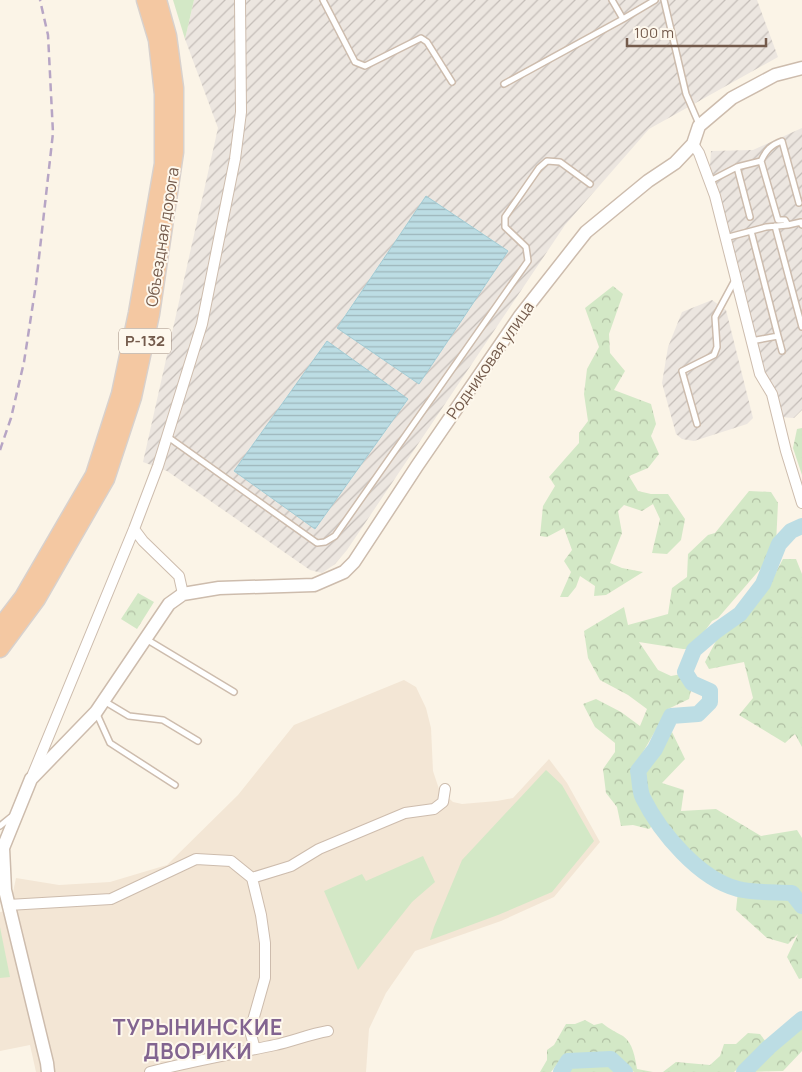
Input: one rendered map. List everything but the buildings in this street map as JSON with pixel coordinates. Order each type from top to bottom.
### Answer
[{"type":"highway","name":"Объездная дорога","points":[[0,627],[23,597],[94,474],[120,394],[137,313],[162,164],[163,94],[157,40],[145,0]]},
{"type":"highway","name":"Объездная дорога","points":[[0,649],[37,599],[106,479],[133,397],[151,314],[175,152],[175,88],[168,36],[158,0]]},
{"type":"street","points":[[48,1072],[5,890],[4,848],[16,813],[134,529],[168,437],[202,324],[235,159],[241,112],[240,0]]},
{"type":"street","points":[[699,126],[732,98],[775,75],[802,68]]},
{"type":"street","name":"Родниковая улица","points":[[146,639],[169,604],[184,594],[219,588],[314,585],[344,572],[354,562],[520,316],[586,232],[648,181],[675,163],[693,144],[699,126]]},
{"type":"street","points":[[693,144],[699,153],[715,196],[760,374],[772,394],[786,452],[802,503]]},
{"type":"street","points":[[134,529],[143,541],[179,576],[184,594]]},
{"type":"street","points":[[31,779],[96,712],[146,639]]},
{"type":"street","points":[[252,878],[291,866],[319,849],[406,813],[434,809],[443,802],[445,790]]},
{"type":"street","points":[[8,905],[111,899],[196,859],[231,860],[252,878],[261,915],[265,943],[265,978],[250,1031],[255,1049]]},
{"type":"street","points":[[150,1072],[328,1031]]},
{"type":"lane","points":[[323,0],[355,62],[364,66],[421,38],[427,42],[452,82]]},
{"type":"lane","points":[[612,0],[622,19]]},
{"type":"lane","points":[[504,84],[655,0]]},
{"type":"lane","points":[[664,0],[686,94],[699,126]]},
{"type":"lane","points":[[788,224],[785,220],[778,220],[761,161],[765,152],[773,145],[782,141],[799,203]]},
{"type":"lane","points":[[168,437],[317,543],[325,542],[335,536],[528,261],[526,246],[505,227],[505,217],[539,168],[547,161],[560,162],[590,184]]},
{"type":"lane","points":[[709,181],[737,167],[761,161]]},
{"type":"lane","points":[[737,167],[750,216]]},
{"type":"lane","points":[[725,238],[775,226],[802,223]]},
{"type":"lane","points":[[775,226],[802,327]]},
{"type":"lane","points":[[751,231],[782,351]]},
{"type":"lane","points":[[697,424],[682,371],[714,355],[717,347],[715,317],[736,280]]},
{"type":"lane","points":[[751,341],[778,336]]},
{"type":"lane","points":[[146,639],[234,692]]},
{"type":"lane","points":[[104,701],[129,716],[163,720],[198,741]]},
{"type":"lane","points":[[96,712],[110,743],[175,785]]},
{"type":"lane","points":[[0,826],[16,813]]},
{"type":"shaded area","points":[[194,0],[757,0],[778,57],[649,129],[565,225],[347,550],[335,564],[322,573],[310,570],[167,471],[143,462],[218,128],[185,39]]},
{"type":"shaded area","points":[[802,128],[802,410],[794,418],[780,417],[772,401],[710,165],[711,151],[753,150]]},
{"type":"shaded area","points":[[712,300],[726,310],[753,418],[747,424],[694,441],[682,439],[676,434],[662,383],[668,347],[682,312]]},
{"type":"shaded area","points":[[404,680],[416,687],[426,708],[431,728],[433,771],[439,789],[453,802],[462,804],[513,798],[549,759],[567,783],[600,842],[554,897],[501,921],[415,951],[386,993],[369,1029],[366,1072],[36,1072],[30,1045],[0,1051],[0,912],[15,910],[12,897],[16,878],[59,885],[110,882],[167,865],[238,795],[294,725]]},
{"type":"green space","points":[[173,0],[194,0],[185,39]]},
{"type":"green space","points":[[613,286],[623,294],[609,334],[610,353],[625,371],[614,390],[651,404],[656,424],[651,436],[659,454],[648,468],[629,476],[638,491],[651,494],[668,494],[685,519],[681,540],[667,554],[652,553],[660,519],[653,504],[642,511],[624,505],[618,511],[622,533],[610,563],[622,568],[643,572],[606,595],[594,596],[595,586],[580,576],[576,587],[568,597],[560,597],[571,572],[564,561],[572,550],[564,528],[547,537],[540,536],[543,506],[555,486],[549,477],[579,443],[579,433],[588,421],[584,394],[587,369],[599,347],[585,308]]},
{"type":"green space","points":[[802,428],[802,475],[793,448],[797,429]]},
{"type":"green space","points":[[749,491],[771,492],[778,503],[776,544],[762,567],[718,618],[712,621],[692,649],[639,642],[658,670],[671,676],[687,673],[693,681],[689,699],[668,709],[636,764],[638,804],[653,825],[649,829],[633,825],[621,826],[617,807],[606,793],[603,769],[615,752],[615,743],[595,727],[583,704],[596,699],[621,712],[640,726],[647,709],[628,695],[600,680],[588,658],[584,631],[624,607],[628,625],[668,614],[672,588],[687,577],[688,554],[708,535],[715,533]]},
{"type":"green space","points":[[783,559],[796,559],[802,574],[802,747],[795,734],[785,743],[739,715],[753,698],[744,662],[709,669],[705,662],[718,637],[735,626],[763,596]]},
{"type":"green space","points":[[138,593],[154,602],[137,629],[121,619]]},
{"type":"green space","points":[[672,732],[685,759],[662,783],[684,790],[681,811],[716,809],[761,836],[797,830],[802,838],[802,899],[795,889],[716,883],[692,857],[648,799],[642,772],[657,756]]},
{"type":"green space","points":[[546,770],[562,785],[594,841],[552,892],[498,915],[430,940],[462,860]]},
{"type":"green space","points":[[423,856],[435,882],[412,902],[358,970],[324,891],[362,874],[366,881]]},
{"type":"green space","points":[[738,891],[782,896],[790,899],[802,910],[802,978],[799,979],[787,957],[798,934],[788,944],[767,938],[736,910]]},
{"type":"green space","points":[[0,927],[10,977],[0,978]]},
{"type":"green space","points":[[585,1020],[594,1025],[602,1023],[623,1036],[631,1047],[637,1069],[653,1072],[634,1072],[612,1055],[567,1055],[560,1060],[551,1072],[540,1072],[547,1060],[547,1050],[554,1045],[566,1024],[575,1024]]},
{"type":"green space","points":[[802,1025],[802,1051],[783,1071],[749,1072]]},
{"type":"green space","points":[[748,1033],[760,1034],[766,1042],[734,1072],[663,1072],[676,1062],[710,1065],[720,1056],[724,1044],[736,1044]]},
{"type":"green space","points":[[592,1062],[609,1066],[617,1072],[565,1072],[569,1064]]},
{"type":"water","points":[[426,196],[508,251],[419,384],[337,328]]},
{"type":"water","points":[[327,341],[408,399],[315,529],[234,471]]},
{"type":"waterway","points":[[802,526],[791,531],[779,544],[763,584],[740,614],[694,650],[685,672],[692,683],[710,691],[710,702],[698,714],[671,716],[655,749],[638,771],[642,795],[650,811],[670,839],[695,865],[723,884],[738,889],[758,892],[792,893],[802,906]]},
{"type":"waterway","points":[[744,1072],[769,1047],[802,1019]]},
{"type":"waterway","points":[[561,1072],[568,1061],[611,1059],[625,1072]]},
{"type":"railway","points":[[0,450],[11,418],[24,362],[36,284],[53,133],[48,35],[40,0]]},
{"type":"district","name":"ТУРЫНИНСКИЕ ДВОРИКИ","points":[[198,1040]]}]
